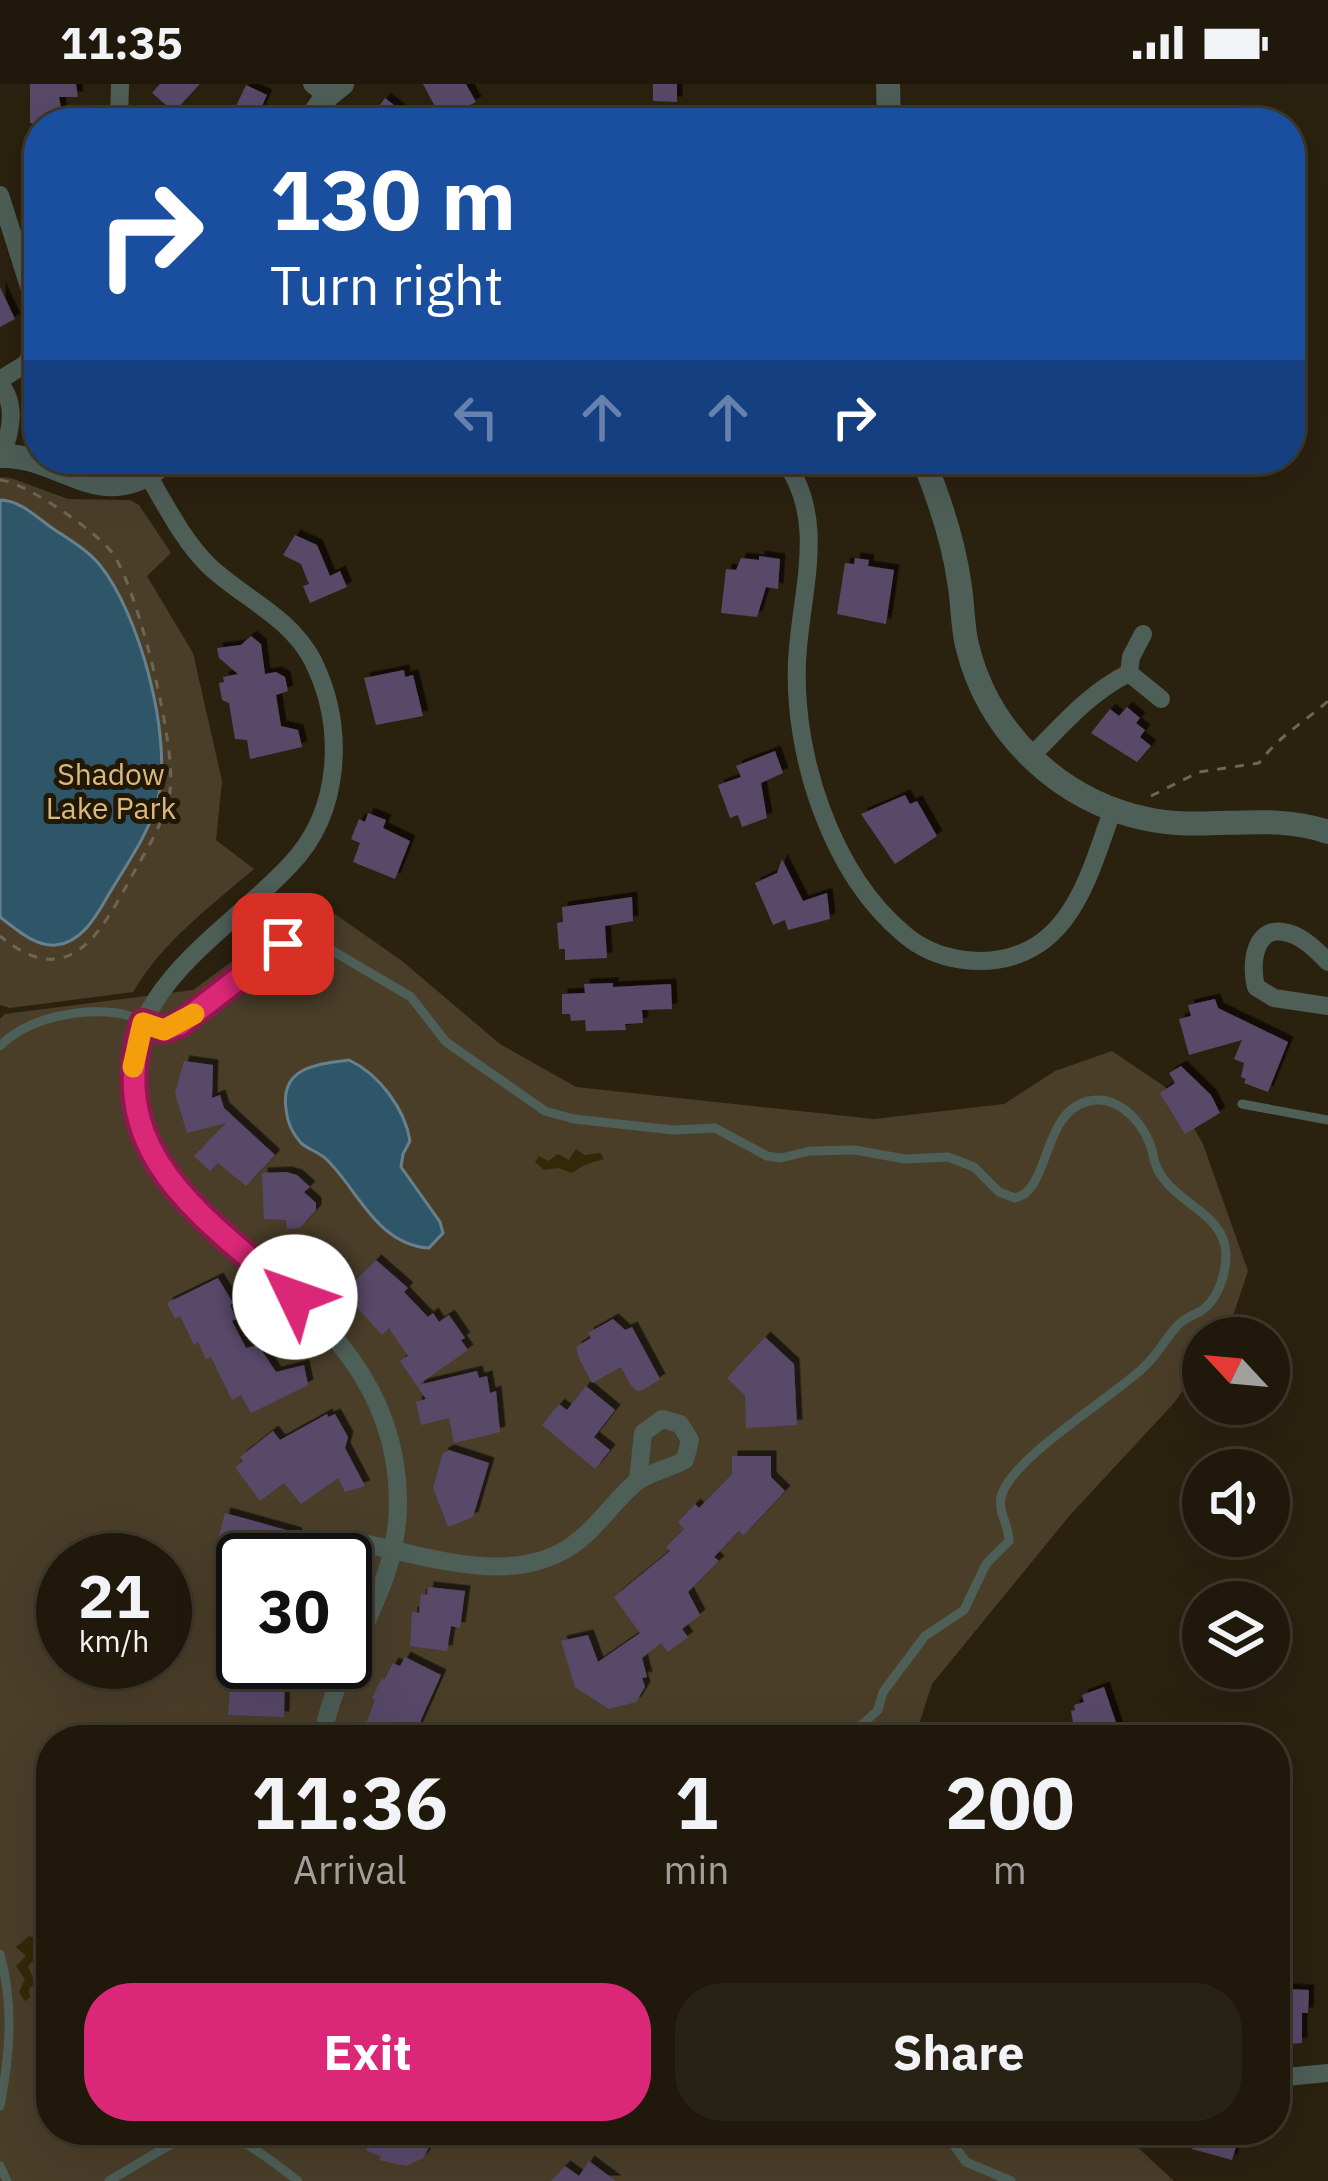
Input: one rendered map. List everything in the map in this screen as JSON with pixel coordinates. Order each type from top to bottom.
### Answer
[{"type":"street","points":[[0,195],[24,271]]},
{"type":"street","points":[[0,382],[8,393],[11,428],[0,455]]},
{"type":"street","points":[[69,474],[92,483],[113,484],[137,474]]},
{"type":"street","points":[[160,474],[181,535],[211,567],[289,625],[312,658],[330,701],[335,748],[330,789],[316,827],[293,862],[158,992],[133,1057],[135,1114],[174,1189],[326,1324],[366,1377],[389,1437],[398,1496],[389,1574],[372,1607]]},
{"type":"street","points":[[794,474],[805,500],[812,541],[796,669],[809,765],[831,830],[860,886],[893,925],[919,947],[953,958],[989,962],[1027,951],[1065,921],[1113,809]]},
{"type":"street","points":[[929,474],[942,504],[967,646],[994,710],[1030,758],[1073,793],[1180,826],[1267,820],[1328,832]]},
{"type":"street","points":[[1129,673],[1143,634]]},
{"type":"street","points":[[1030,758],[1079,705],[1129,673]]},
{"type":"street","points":[[1129,673],[1161,700]]},
{"type":"street","points":[[1328,962],[1286,931],[1269,934],[1255,948],[1251,966],[1256,987],[1274,998],[1328,1006]]},
{"type":"street","points":[[372,1544],[446,1561],[539,1563],[592,1529],[638,1480]]},
{"type":"street","points":[[326,1725],[336,1689]]},
{"type":"street","points":[[1290,2077],[1328,2074]]},
{"type":"lane","points":[[0,1046],[22,1029],[70,1015],[118,1013],[164,1030],[180,1024],[267,953],[301,940],[321,944],[411,997],[446,1042],[545,1111],[574,1119],[673,1130],[715,1128],[766,1156],[781,1158],[810,1150],[855,1150],[905,1159],[948,1157],[974,1167],[1003,1195],[1015,1198],[1031,1190],[1052,1137],[1072,1110],[1088,1101],[1108,1102],[1140,1124],[1160,1179],[1214,1221],[1226,1249],[1217,1294],[1204,1309],[1182,1320],[1145,1367],[1009,1479],[1000,1511],[1009,1541],[986,1564],[964,1610],[925,1636],[883,1692],[878,1710],[862,1725]]},
{"type":"lane","points":[[1242,1104],[1328,1120]]},
{"type":"lane","points":[[0,1954],[11,2022],[0,2105]]},
{"type":"lane","points":[[110,2181],[167,2145]]},
{"type":"lane","points":[[251,2145],[298,2181]]},
{"type":"lane","points":[[954,2145],[966,2162],[1011,2181]]},
{"type":"lane","points":[[0,2166],[7,2181]]},
{"type":"path","points":[[0,480],[5,478],[38,495],[112,551],[148,642],[171,768],[161,820],[100,934],[81,951],[40,959],[17,950],[0,936]]},
{"type":"path","points":[[1150,797],[1199,772],[1258,763],[1280,735],[1328,701]]},
{"type":"green space","name":"Shadow Lake Park","points":[[0,477],[68,499],[130,500],[139,505],[171,553],[147,576],[193,653],[222,781],[216,840],[254,869],[173,941],[133,992],[10,1008],[0,1005]]},
{"type":"green space","points":[[335,914],[402,961],[500,1044],[576,1087],[874,1119],[1004,1104],[1055,1071],[1112,1051],[1174,1093],[1203,1144],[1248,1271],[1233,1317],[1182,1317],[1182,1392],[1071,1514],[932,1684],[919,1725],[36,1725],[36,2145],[1135,2145],[1174,2181],[0,2181],[0,1019],[5,1014],[193,990],[291,918]]},
{"type":"sand","points":[[576,1149],[585,1155],[600,1153],[604,1159],[572,1173],[544,1170],[535,1162],[539,1156],[548,1161],[558,1154],[569,1160]]},
{"type":"sand","points":[[29,1936],[36,1940],[36,1958],[28,1966],[35,1983],[25,2001],[19,1992],[25,1979],[16,1966],[26,1956],[16,1947]]},
{"type":"water","points":[[0,500],[22,507],[84,550],[114,585],[149,676],[161,743],[158,799],[144,834],[90,924],[75,938],[56,945],[33,940],[0,917]]},
{"type":"water","points":[[349,1060],[380,1083],[403,1117],[410,1141],[401,1167],[443,1233],[429,1248],[410,1244],[381,1225],[336,1170],[301,1143],[290,1127],[286,1095],[295,1076],[313,1066]]},
{"type":"building","points":[[30,84],[76,84],[78,97],[59,97],[61,108],[30,108]]},
{"type":"building","points":[[160,84],[200,84],[178,108],[169,108],[152,93]]},
{"type":"building","points":[[423,84],[466,84],[476,102],[464,108],[436,108]]},
{"type":"building","points":[[653,84],[677,84],[677,102],[653,101]]},
{"type":"building","points":[[246,85],[267,95],[261,108],[235,108]]},
{"type":"building","points":[[385,98],[398,108],[378,108]]},
{"type":"building","points":[[0,287],[15,319],[0,327]]},
{"type":"building","points":[[295,535],[317,545],[330,576],[340,571],[347,587],[310,603],[301,564],[283,555]]},
{"type":"building","points":[[759,556],[780,559],[778,589],[766,587],[757,617],[721,613],[726,569],[736,570],[741,558],[759,560]]},
{"type":"building","points":[[855,558],[869,560],[868,566],[894,570],[886,624],[837,614],[845,563],[854,564]]},
{"type":"building","points":[[251,636],[261,644],[265,674],[276,672],[285,677],[288,691],[276,695],[281,726],[298,730],[302,747],[250,759],[247,740],[235,739],[229,703],[222,700],[219,683],[224,682],[223,677],[238,674],[219,658],[217,648],[241,645]]},
{"type":"building","points":[[404,670],[405,677],[413,675],[423,716],[376,725],[364,678]]},
{"type":"building","points":[[1127,707],[1140,718],[1136,723],[1145,730],[1140,737],[1151,746],[1137,762],[1091,733],[1110,709],[1119,716]]},
{"type":"building","points":[[775,751],[783,773],[761,783],[767,818],[742,827],[738,815],[730,818],[718,785],[741,777],[736,766]]},
{"type":"building","points":[[905,795],[910,804],[917,801],[937,836],[895,864],[861,814]]},
{"type":"building","points":[[368,813],[386,820],[383,828],[410,841],[395,879],[353,862],[360,843],[351,839],[359,819],[365,822]]},
{"type":"building","points":[[782,859],[803,901],[827,893],[830,919],[788,930],[785,920],[773,925],[755,883],[777,873]]},
{"type":"building","points":[[632,897],[633,921],[605,926],[607,958],[565,960],[557,923],[563,922],[562,907]]},
{"type":"building","points":[[613,983],[613,987],[671,984],[672,1009],[642,1010],[643,1023],[625,1024],[626,1030],[586,1031],[585,1020],[571,1021],[570,1014],[562,1014],[562,994],[585,993],[584,984]]},
{"type":"building","points":[[1215,999],[1218,1008],[1288,1042],[1268,1092],[1244,1083],[1241,1077],[1244,1063],[1234,1059],[1242,1040],[1189,1055],[1179,1019],[1191,1016],[1188,1005]]},
{"type":"building","points":[[184,1061],[213,1065],[212,1098],[220,1095],[224,1108],[275,1155],[246,1186],[218,1163],[210,1171],[194,1156],[226,1123],[187,1133],[175,1093]]},
{"type":"building","points":[[1181,1066],[1211,1095],[1220,1113],[1185,1134],[1160,1093],[1175,1083],[1169,1073]]},
{"type":"building","points":[[286,1172],[310,1187],[304,1192],[316,1203],[316,1210],[300,1228],[287,1229],[286,1220],[264,1219],[262,1173]]},
{"type":"building","points":[[376,1260],[408,1288],[404,1292],[428,1317],[433,1313],[439,1322],[449,1315],[465,1338],[461,1340],[468,1350],[418,1385],[477,1371],[479,1378],[487,1376],[490,1393],[496,1391],[500,1432],[454,1443],[449,1418],[421,1425],[416,1402],[426,1399],[400,1361],[408,1356],[389,1328],[382,1335],[343,1292]]},
{"type":"building","points":[[218,1278],[233,1303],[236,1319],[232,1321],[246,1348],[258,1345],[276,1372],[304,1365],[308,1385],[251,1413],[241,1395],[232,1400],[211,1357],[206,1359],[198,1342],[194,1345],[180,1316],[175,1319],[167,1303]]},
{"type":"building","points":[[613,1319],[625,1330],[632,1327],[660,1379],[643,1390],[630,1384],[621,1367],[592,1383],[579,1358],[576,1347],[591,1338],[588,1333]]},
{"type":"building","points":[[765,1337],[794,1364],[797,1425],[746,1428],[745,1396],[727,1378]]},
{"type":"building","points":[[586,1386],[615,1410],[594,1437],[610,1450],[595,1469],[542,1425],[559,1404],[567,1410]]},
{"type":"building","points":[[335,1414],[348,1437],[345,1448],[365,1486],[345,1492],[338,1478],[301,1504],[284,1483],[260,1501],[235,1467],[243,1461],[240,1457],[273,1431],[280,1440]]},
{"type":"building","points":[[449,1450],[489,1463],[473,1517],[448,1527],[433,1488],[443,1453]]},
{"type":"building","points":[[732,1456],[771,1456],[771,1477],[785,1491],[744,1535],[739,1531],[714,1557],[719,1561],[688,1592],[700,1615],[682,1629],[688,1637],[668,1652],[661,1643],[642,1658],[647,1677],[642,1678],[645,1687],[636,1702],[609,1709],[575,1687],[561,1641],[588,1635],[598,1662],[640,1633],[614,1597],[670,1551],[666,1547],[684,1529],[678,1522],[732,1474]]},
{"type":"building","points":[[225,1513],[297,1533],[220,1533]]},
{"type":"building","points":[[428,1587],[465,1591],[460,1628],[451,1626],[447,1651],[410,1646],[412,1612],[419,1613],[421,1594],[427,1595]]},
{"type":"building","points":[[405,1657],[441,1675],[419,1725],[366,1725],[382,1678],[393,1663],[400,1666]]},
{"type":"building","points":[[1104,1687],[1117,1725],[1073,1725],[1071,1711],[1084,1702],[1082,1695]]},
{"type":"building","points":[[230,1689],[285,1689],[284,1717],[228,1715]]},
{"type":"building","points":[[1290,1989],[1309,1990],[1308,2013],[1302,2013],[1302,2043],[1290,2044]]},
{"type":"building","points":[[368,2145],[430,2145],[423,2158],[406,2166],[379,2160],[366,2150]]},
{"type":"building","points":[[1193,2145],[1236,2145],[1232,2160],[1192,2149]]},
{"type":"building","points":[[589,2161],[616,2181],[551,2181],[565,2166],[579,2176]]},
{"type":"slow traffic","points":[[133,1067],[143,1023],[164,1030],[194,1014]]},
{"type":"route","points":[[283,944],[180,1024],[164,1030],[143,1023],[133,1057],[135,1114],[174,1189],[295,1297]]}]
